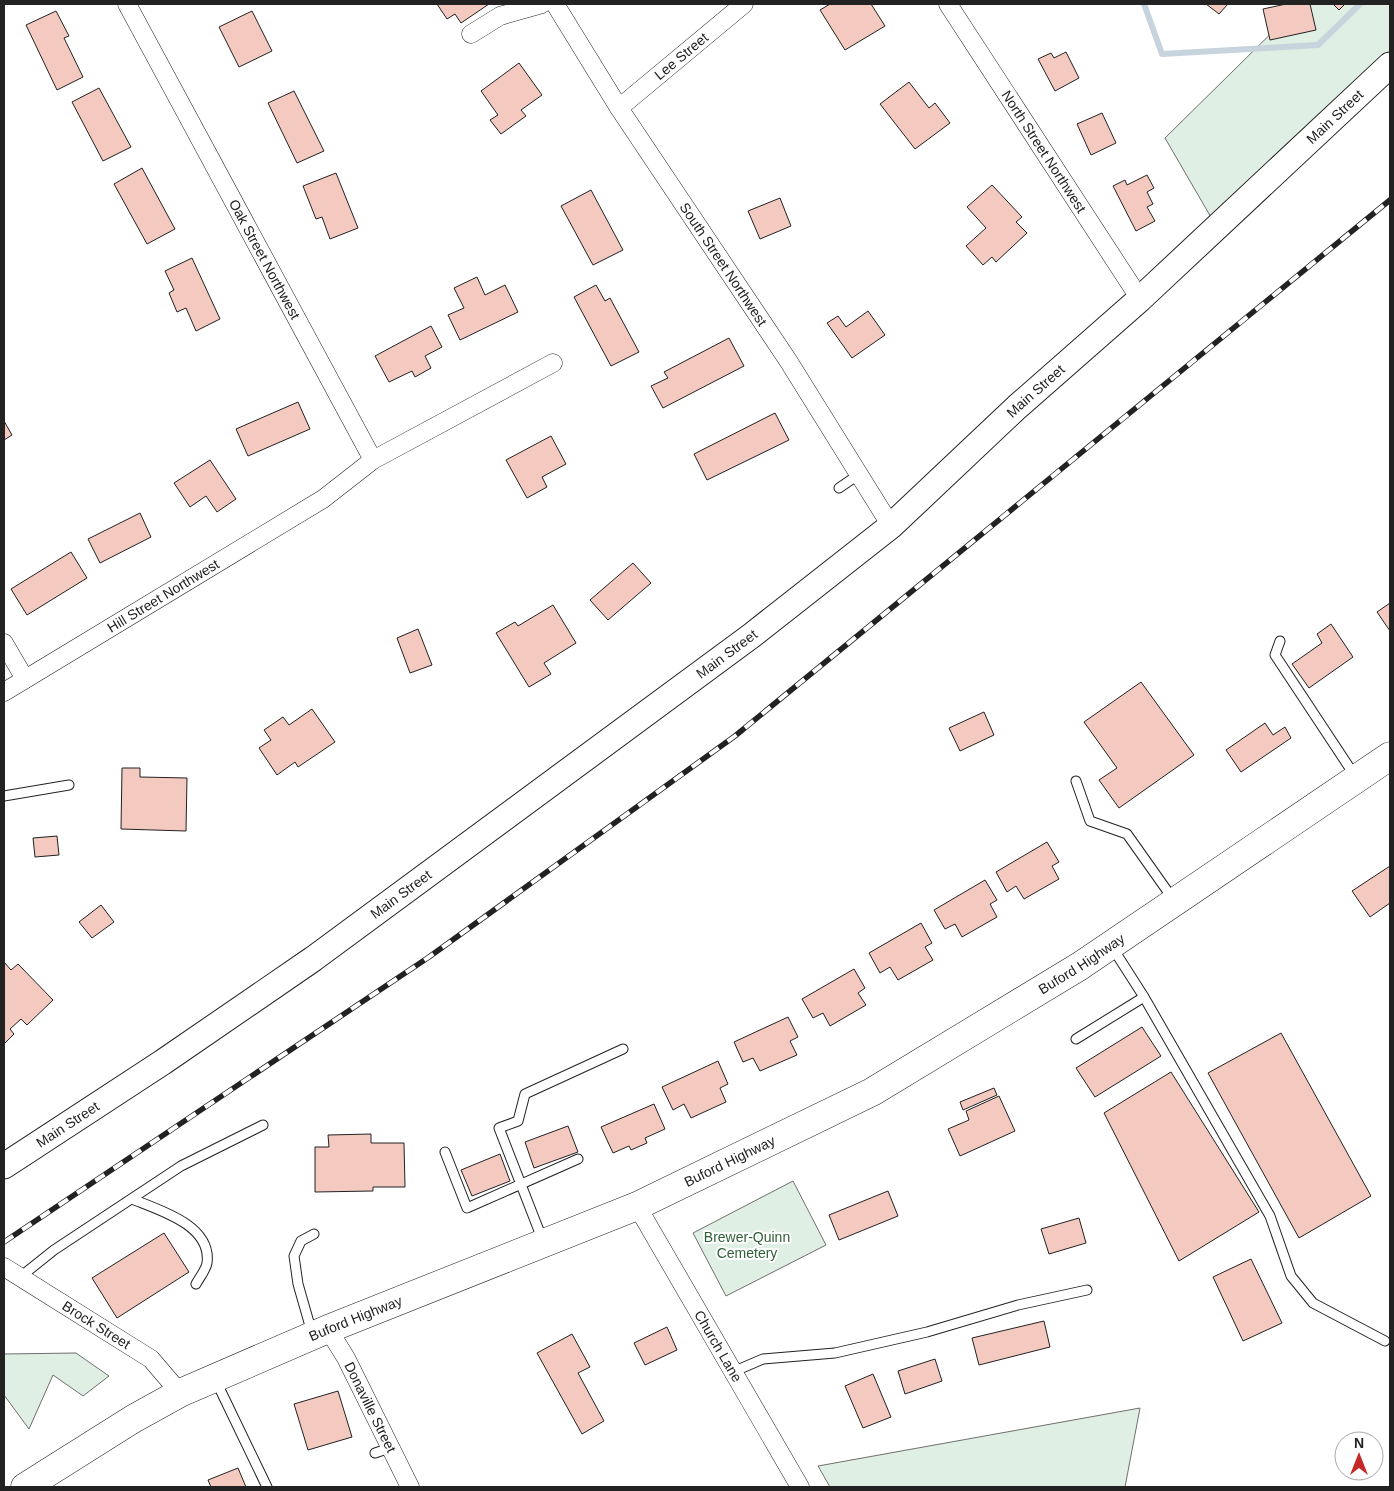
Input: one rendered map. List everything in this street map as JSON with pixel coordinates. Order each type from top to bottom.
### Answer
[{"type":"main road","name":"Buford Highway","points":[[25,1487],[132,1419],[180,1393],[320,1332],[637,1206],[872,1092],[1111,945],[1390,756]]},
{"type":"street","name":"Oak Street Northwest","points":[[127,4],[373,460]]},
{"type":"street","points":[[471,34],[500,16],[542,4]]},
{"type":"street","name":"South Street Northwest","points":[[554,4],[619,108],[789,362],[891,526]]},
{"type":"street","name":"Lee Street","points":[[619,108],[744,4]]},
{"type":"street","name":"North Street Northwest","points":[[948,4],[1140,299]]},
{"type":"street","name":"Main Street","points":[[4,1166],[163,1062],[321,953],[751,636],[891,526],[1017,407],[1140,299],[1390,65]]},
{"type":"street","points":[[373,460],[553,363]]},
{"type":"street","name":"Hill Street Northwest","points":[[4,692],[323,498],[373,460]]},
{"type":"street","points":[[4,643],[25,679]]},
{"type":"street","name":"Church Lane","points":[[637,1206],[735,1371],[800,1487]]},
{"type":"street","name":"Brock Street","points":[[4,1267],[151,1359],[180,1393]]},
{"type":"street","name":"Donaville Street","points":[[320,1332],[346,1358],[382,1450],[410,1487]]},
{"type":"lane","points":[[839,488],[858,475]]},
{"type":"lane","points":[[1280,641],[1276,655],[1356,779]]},
{"type":"lane","points":[[1076,782],[1090,821],[1127,834],[1174,902]]},
{"type":"lane","points":[[4,796],[69,785]]},
{"type":"lane","points":[[1111,945],[1144,997],[1270,1216],[1291,1276],[1312,1303],[1385,1341]]},
{"type":"lane","points":[[1076,1039],[1144,997]]},
{"type":"lane","points":[[544,1243],[499,1128],[518,1120],[524,1094],[623,1049]]},
{"type":"lane","points":[[19,1278],[54,1250],[181,1166],[263,1125]]},
{"type":"lane","points":[[445,1152],[466,1208],[578,1160]]},
{"type":"lane","points":[[132,1199],[166,1214],[195,1230],[205,1244],[207,1264],[196,1284]]},
{"type":"lane","points":[[314,1234],[301,1241],[294,1256],[298,1284],[320,1332]]},
{"type":"lane","points":[[735,1371],[763,1359],[835,1353],[927,1332],[1018,1305],[1087,1290]]},
{"type":"lane","points":[[215,1378],[267,1487]]},
{"type":"green space","points":[[1301,4],[1390,4],[1390,66],[1212,219],[1165,138]]},
{"type":"green space","name":"Brewer-Quinn Cemetery","points":[[793,1181],[826,1245],[726,1296],[693,1233]]},
{"type":"green space","points":[[76,1353],[109,1376],[83,1396],[53,1375],[29,1429],[4,1395],[4,1354]]},
{"type":"green space","points":[[1140,1408],[1125,1487],[830,1487],[818,1466]]},
{"type":"building","points":[[437,4],[489,4],[461,23],[455,14],[447,19]]},
{"type":"building","points":[[830,4],[871,4],[885,26],[845,50],[820,10]]},
{"type":"building","points":[[1206,4],[1228,4],[1219,14]]},
{"type":"building","points":[[1286,4],[1310,4],[1316,30],[1270,40],[1263,9]]},
{"type":"building","points":[[1333,4],[1345,4],[1339,10]]},
{"type":"building","points":[[56,11],[69,36],[64,38],[83,77],[57,90],[26,25]]},
{"type":"building","points":[[252,11],[272,51],[239,67],[219,27]]},
{"type":"building","points":[[1066,52],[1079,78],[1055,91],[1038,59],[1051,53],[1054,58]]},
{"type":"building","points":[[519,63],[542,95],[521,110],[526,116],[501,134],[490,120],[498,115],[481,91]]},
{"type":"building","points":[[909,82],[929,108],[935,103],[950,123],[915,149],[880,104]]},
{"type":"building","points":[[99,88],[131,147],[103,161],[72,102]]},
{"type":"building","points":[[294,91],[324,151],[297,163],[268,103]]},
{"type":"building","points":[[1102,113],[1116,143],[1091,155],[1077,124]]},
{"type":"building","points":[[142,168],[175,229],[147,244],[114,184]]},
{"type":"building","points":[[336,173],[358,228],[330,239],[322,217],[316,219],[303,186]]},
{"type":"building","points":[[1147,175],[1154,188],[1147,192],[1153,204],[1147,207],[1155,221],[1136,231],[1113,186],[1125,180],[1127,185]]},
{"type":"building","points":[[992,185],[1022,217],[1016,222],[1027,233],[996,262],[992,257],[983,265],[966,246],[986,228],[967,207]]},
{"type":"building","points":[[591,190],[623,250],[593,265],[561,206]]},
{"type":"building","points":[[780,198],[791,226],[760,239],[748,211]]},
{"type":"building","points":[[192,258],[220,319],[196,331],[186,308],[177,312],[169,293],[174,290],[165,271]]},
{"type":"building","points":[[477,277],[485,295],[505,285],[518,312],[460,340],[448,315],[464,308],[454,288]]},
{"type":"building","points":[[596,285],[605,301],[610,298],[639,352],[611,366],[574,297]]},
{"type":"building","points":[[868,311],[885,335],[852,358],[827,323],[838,316],[846,327]]},
{"type":"building","points":[[431,326],[442,347],[425,356],[431,368],[415,377],[412,371],[389,382],[375,356]]},
{"type":"building","points":[[729,338],[744,366],[663,408],[651,386],[668,378],[664,372]]},
{"type":"building","points":[[298,402],[310,429],[248,456],[236,429]]},
{"type":"building","points":[[775,413],[789,440],[707,480],[694,454]]},
{"type":"building","points":[[4,421],[12,435],[4,440]]},
{"type":"building","points":[[551,436],[566,464],[542,477],[547,487],[527,498],[506,460]]},
{"type":"building","points":[[210,460],[236,499],[217,512],[206,496],[190,507],[174,483]]},
{"type":"building","points":[[140,513],[151,537],[100,563],[88,539]]},
{"type":"building","points":[[71,552],[87,578],[27,615],[11,589]]},
{"type":"building","points":[[633,563],[651,583],[608,620],[590,600]]},
{"type":"building","points":[[1390,603],[1390,631],[1377,612]]},
{"type":"building","points":[[553,605],[576,643],[544,663],[551,674],[529,687],[496,633],[515,622],[518,626]]},
{"type":"building","points":[[1331,624],[1353,657],[1309,688],[1292,664],[1322,643],[1317,634]]},
{"type":"building","points":[[418,629],[432,665],[410,673],[397,638]]},
{"type":"building","points":[[1141,682],[1194,755],[1119,808],[1099,780],[1117,768],[1084,722]]},
{"type":"building","points":[[312,709],[335,742],[298,767],[295,762],[277,775],[259,748],[271,740],[264,730],[283,717],[289,725]]},
{"type":"building","points":[[984,712],[994,735],[960,751],[949,728]]},
{"type":"building","points":[[1265,723],[1273,735],[1285,727],[1291,738],[1241,772],[1226,750]]},
{"type":"building","points":[[122,768],[140,768],[140,777],[187,778],[186,831],[121,829]]},
{"type":"building","points":[[57,836],[59,855],[35,857],[33,838]]},
{"type":"building","points":[[1047,842],[1059,862],[1052,866],[1059,879],[1024,899],[1016,886],[1007,892],[996,872]]},
{"type":"building","points":[[1390,866],[1390,903],[1370,917],[1352,891]]},
{"type":"building","points":[[985,880],[997,900],[990,904],[997,917],[962,937],[955,924],[945,929],[934,910]]},
{"type":"building","points":[[101,905],[114,922],[92,938],[79,922]]},
{"type":"building","points":[[921,923],[932,943],[925,947],[933,960],[898,980],[890,967],[880,973],[869,953]]},
{"type":"building","points":[[4,962],[11,970],[18,964],[53,1000],[27,1025],[21,1019],[10,1029],[14,1034],[4,1044]]},
{"type":"building","points":[[854,969],[865,988],[858,993],[866,1005],[830,1026],[823,1013],[813,1018],[802,999]]},
{"type":"building","points":[[788,1017],[798,1037],[790,1041],[797,1055],[760,1071],[753,1058],[743,1062],[734,1042]]},
{"type":"building","points":[[1142,1027],[1161,1056],[1095,1097],[1076,1068]]},
{"type":"building","points":[[1281,1033],[1371,1196],[1299,1238],[1208,1073]]},
{"type":"building","points":[[718,1061],[728,1084],[720,1088],[726,1102],[691,1118],[684,1104],[673,1110],[662,1087]]},
{"type":"building","points":[[1171,1072],[1259,1212],[1179,1261],[1104,1113]]},
{"type":"building","points":[[994,1088],[997,1095],[963,1110],[960,1102]]},
{"type":"building","points":[[999,1096],[1015,1131],[960,1156],[948,1129],[969,1120],[966,1111]]},
{"type":"building","points":[[654,1104],[665,1129],[645,1138],[647,1143],[631,1150],[629,1146],[613,1153],[601,1127]]},
{"type":"building","points":[[568,1126],[578,1152],[534,1168],[525,1142]]},
{"type":"building","points":[[371,1134],[371,1143],[404,1143],[405,1187],[373,1187],[373,1191],[315,1192],[315,1147],[329,1147],[328,1135]]},
{"type":"building","points":[[500,1154],[510,1181],[472,1196],[461,1170]]},
{"type":"building","points":[[888,1191],[898,1216],[839,1240],[829,1215]]},
{"type":"building","points":[[1079,1218],[1086,1243],[1049,1254],[1041,1229]]},
{"type":"building","points":[[164,1233],[189,1272],[117,1318],[92,1278]]},
{"type":"building","points":[[1251,1259],[1282,1323],[1243,1341],[1213,1277]]},
{"type":"building","points":[[1044,1321],[1050,1347],[979,1365],[972,1338]]},
{"type":"building","points":[[667,1327],[677,1350],[645,1365],[634,1343]]},
{"type":"building","points":[[572,1334],[590,1367],[578,1373],[604,1421],[582,1434],[537,1353]]},
{"type":"building","points":[[935,1359],[942,1381],[905,1394],[898,1371]]},
{"type":"building","points":[[873,1374],[891,1417],[863,1428],[845,1386]]},
{"type":"building","points":[[338,1391],[352,1437],[308,1450],[294,1404]]},
{"type":"building","points":[[238,1468],[246,1487],[211,1487],[208,1480]]},
{"type":"waterway","points":[[1144,4],[1162,54],[1318,45],[1360,4]]},
{"type":"railway","points":[[4,1242],[429,957],[735,736],[1390,200]]}]
